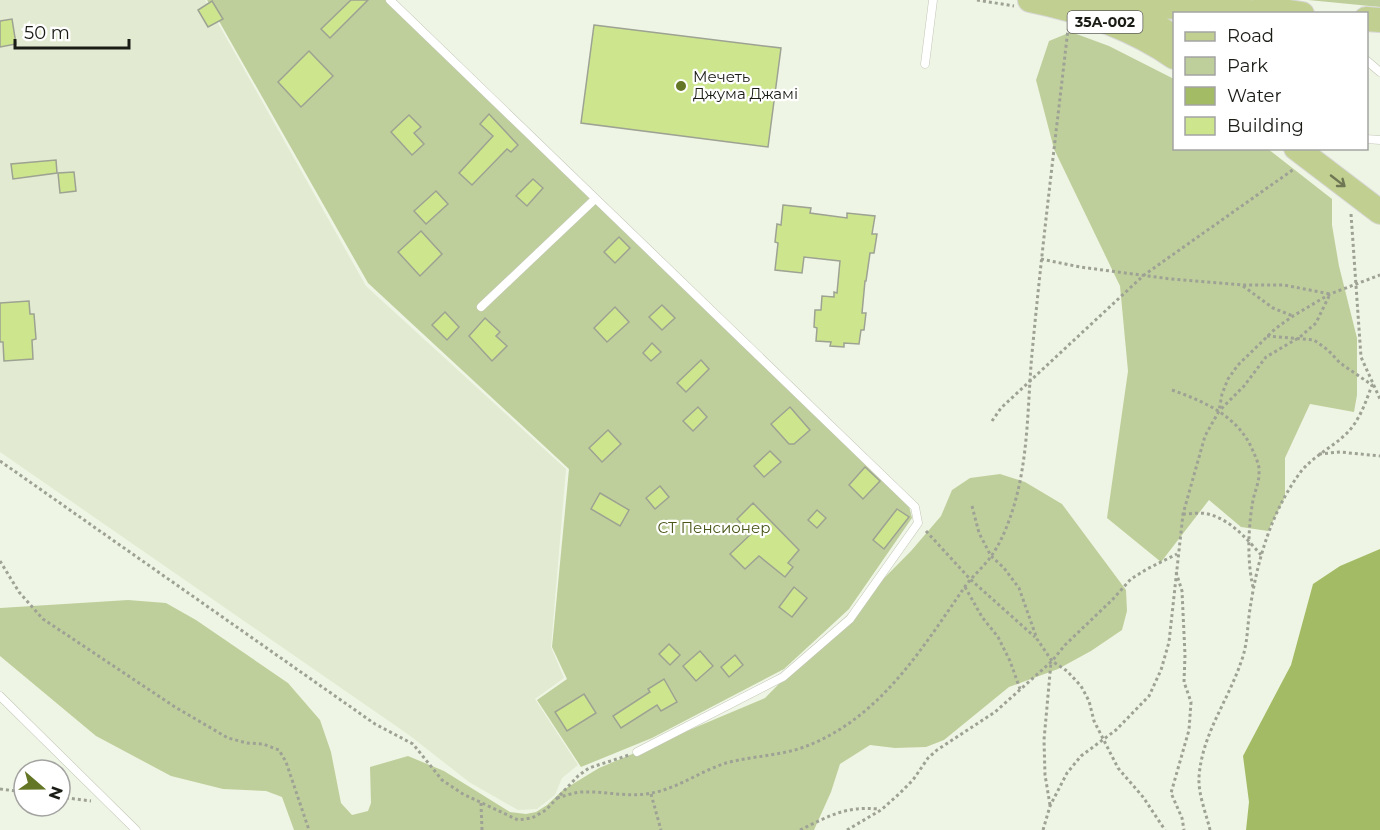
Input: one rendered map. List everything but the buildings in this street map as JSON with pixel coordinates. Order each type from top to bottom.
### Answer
[{"type":"main road","name":"35А-002","points":[[1030,0],[1111,24],[1173,56]]},
{"type":"main road","points":[[1200,0],[1287,12]]},
{"type":"main road","points":[[1072,10],[1121,2],[1251,12]]},
{"type":"main road","points":[[1121,2],[1173,37]]},
{"type":"main road","points":[[1327,150],[1380,192]]},
{"type":"main road","points":[[1300,155],[1380,213]]},
{"type":"lane","points":[[390,0],[915,507],[918,523],[850,619],[783,678],[637,752]]},
{"type":"lane","points":[[925,64],[933,0]]},
{"type":"lane","points":[[1368,62],[1380,72]]},
{"type":"lane","points":[[482,307],[595,199]]},
{"type":"lane","points":[[0,696],[136,830]]},
{"type":"path","points":[[557,798],[583,792],[650,794],[669,789],[730,762],[789,753],[842,729],[863,713],[896,681],[917,656],[970,579],[991,556],[1004,534],[1024,460],[1028,385],[1041,259],[1072,10]]},
{"type":"path","points":[[992,420],[1001,408],[1144,275],[1300,155]]},
{"type":"path","points":[[1355,194],[1351,202],[1361,357],[1380,399]]},
{"type":"path","points":[[1041,259],[1080,267],[1171,279],[1242,285],[1284,285],[1330,294]]},
{"type":"path","points":[[1042,830],[1050,806],[1067,773],[1081,756],[1116,730],[1149,696],[1161,670],[1169,642],[1183,514],[1205,436],[1219,411],[1228,379],[1238,365],[1267,336],[1293,316],[1330,294],[1380,275]]},
{"type":"path","points":[[1242,285],[1273,308],[1293,316]]},
{"type":"path","points":[[1219,411],[1232,400],[1266,357],[1300,337],[1316,323],[1330,294]]},
{"type":"path","points":[[1267,336],[1300,337],[1314,340],[1340,363],[1372,385]]},
{"type":"path","points":[[1210,830],[1200,788],[1202,759],[1218,711],[1241,663],[1248,639],[1250,610],[1268,531],[1297,477],[1311,460],[1346,434],[1356,423],[1372,385]]},
{"type":"path","points":[[1172,390],[1199,399],[1219,411],[1237,425],[1248,438],[1260,471],[1253,500],[1250,543],[1250,572],[1254,589]]},
{"type":"path","points":[[1318,454],[1340,452],[1380,456]]},
{"type":"path","points":[[0,461],[375,724],[413,744],[442,780],[510,818],[524,820],[546,810],[589,768],[637,752]]},
{"type":"path","points":[[972,506],[979,533],[991,556],[1004,568],[1019,588],[1037,639]]},
{"type":"path","points":[[1183,514],[1208,514],[1237,530],[1262,556]]},
{"type":"path","points":[[918,523],[970,579],[1037,639],[1052,660],[1067,671],[1081,686],[1089,701],[1094,722],[1118,768],[1143,796],[1165,830]]},
{"type":"path","points":[[847,830],[881,810],[913,780],[928,758],[937,750],[995,712],[1052,660],[1131,579],[1177,554]]},
{"type":"path","points":[[0,561],[19,592],[43,619],[175,707],[228,738],[263,744],[279,750],[286,762],[309,830]]},
{"type":"path","points":[[1175,571],[1182,591],[1184,682],[1191,702],[1189,730],[1171,793],[1182,818],[1184,830]]},
{"type":"path","points":[[965,587],[982,617],[998,637],[1020,689]]},
{"type":"path","points":[[1050,806],[1045,775],[1044,741],[1049,670],[1052,660]]},
{"type":"path","points":[[650,794],[661,830]]},
{"type":"path","points":[[72,798],[109,803]]},
{"type":"path","points":[[481,803],[482,830]]},
{"type":"path","points":[[800,830],[837,812],[866,808],[881,810]]},
{"type":"shaded area","points":[[0,0],[205,0],[366,286],[566,469],[551,647],[564,678],[535,699],[578,765],[562,778],[555,795],[537,809],[518,810],[469,782],[409,735],[0,452]]},
{"type":"green space","name":"СТ Пенсионер","points":[[207,0],[387,0],[909,506],[912,518],[849,609],[784,669],[652,738],[581,767],[537,700],[567,679],[552,647],[569,469],[368,283]]},
{"type":"green space","points":[[1308,0],[1380,0],[1380,7]]},
{"type":"green space","points":[[1071,32],[1109,46],[1173,78],[1173,150],[1269,150],[1332,199],[1332,225],[1339,266],[1357,338],[1357,395],[1354,412],[1310,404],[1285,458],[1285,497],[1268,531],[1241,527],[1209,500],[1161,562],[1107,518],[1128,371],[1120,286],[1054,149],[1036,80],[1049,41]]},
{"type":"green space","points":[[1000,474],[1025,482],[1062,504],[1126,590],[1127,611],[1122,630],[1091,651],[1058,669],[1009,687],[944,740],[926,747],[895,748],[870,745],[840,764],[831,792],[814,830],[294,830],[282,797],[266,791],[223,789],[171,776],[96,736],[0,656],[0,608],[128,600],[166,603],[196,620],[288,683],[320,720],[331,752],[341,803],[352,815],[368,811],[371,803],[370,767],[408,756],[444,771],[510,812],[526,814],[536,812],[563,790],[599,768],[765,698],[911,551],[941,516],[952,490],[970,478]]},
{"type":"water","points":[[1380,549],[1380,830],[1246,830],[1249,802],[1243,756],[1291,665],[1313,584],[1340,566]]},
{"type":"place","name":"Мечеть Джума Джамі","points":[[681,86]]}]
